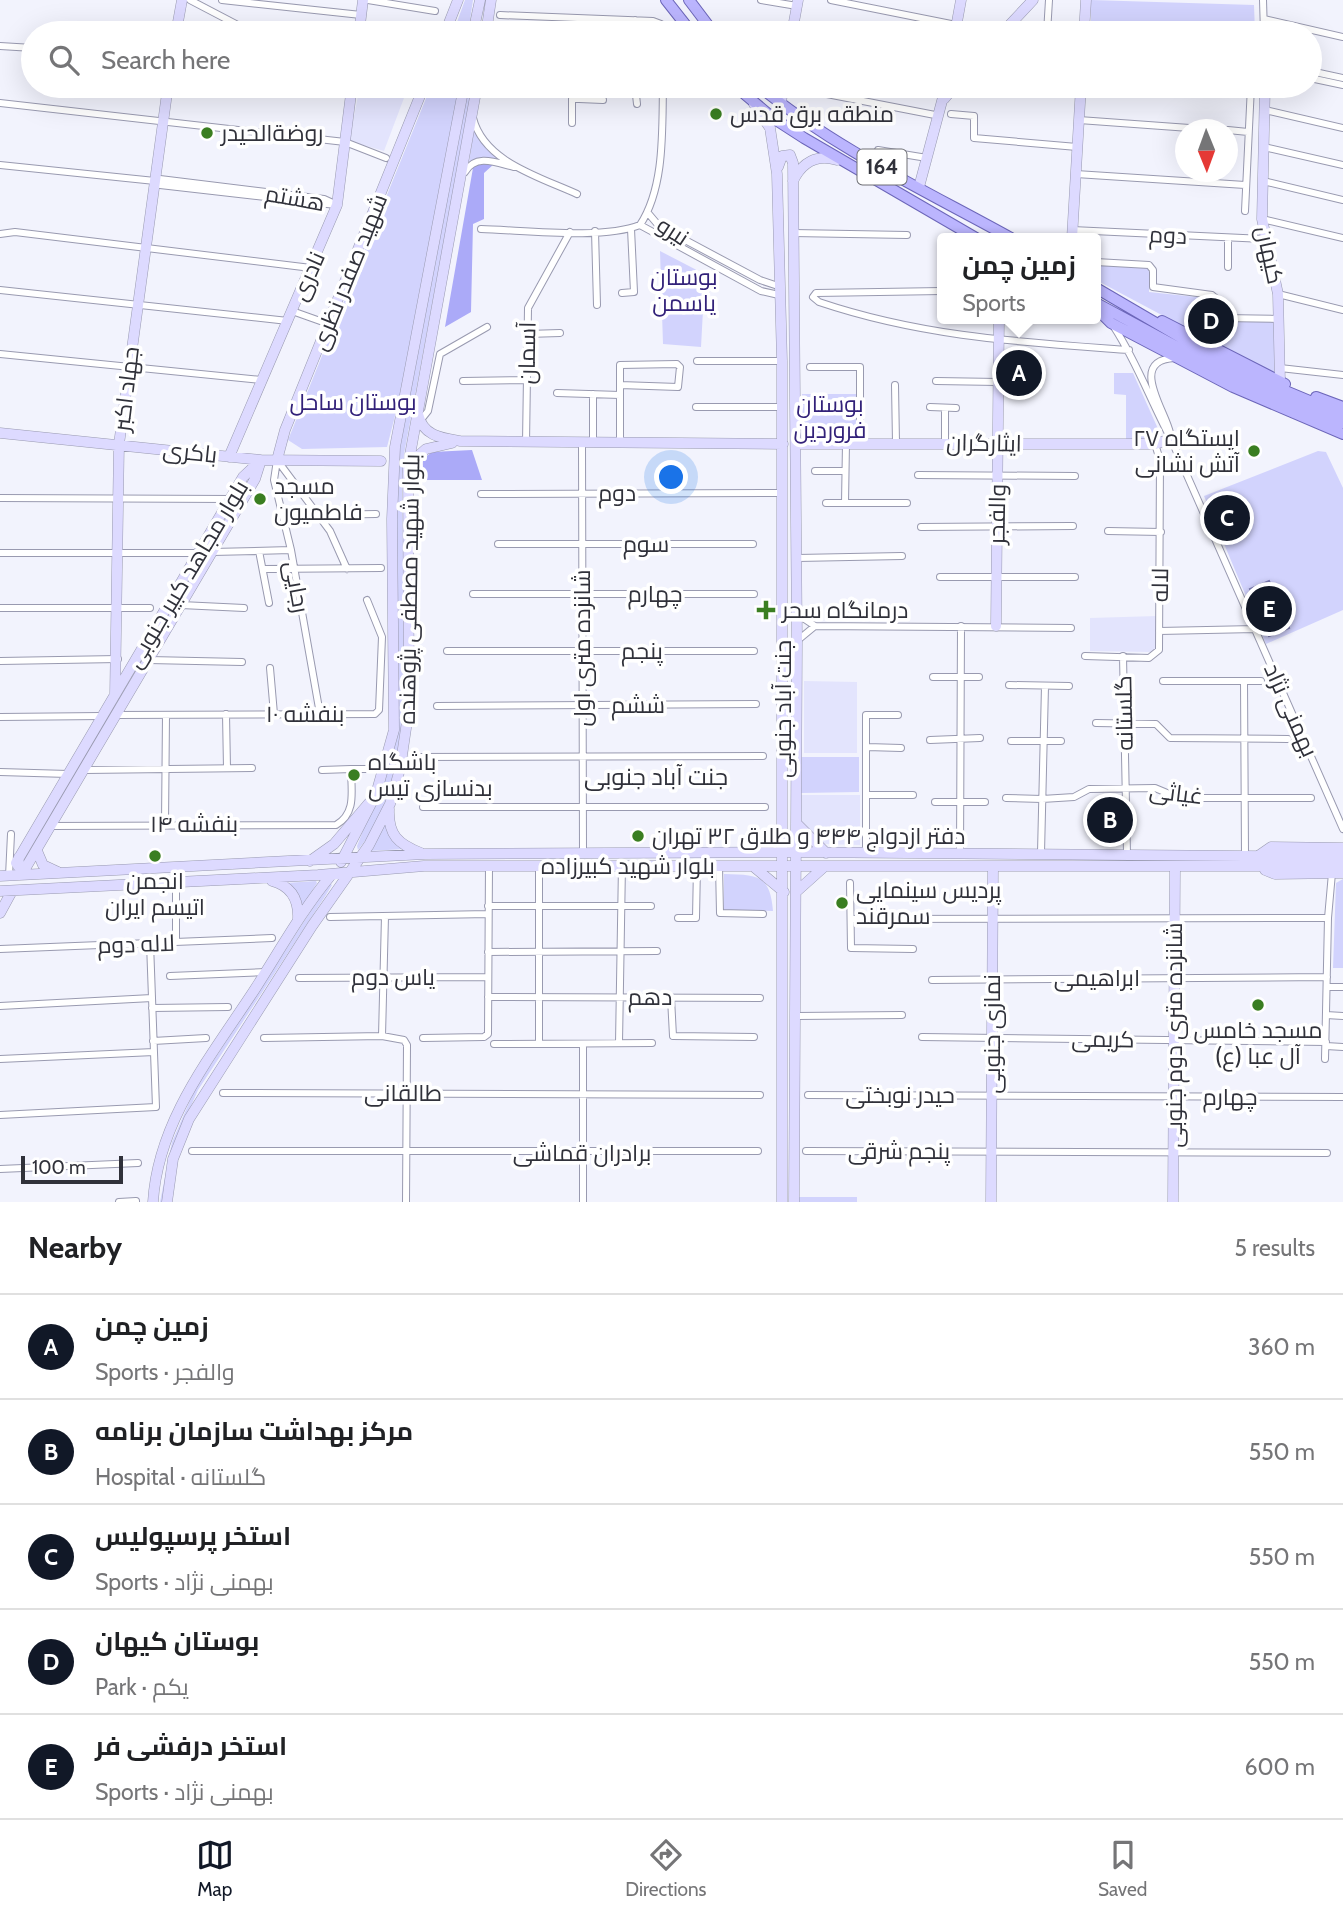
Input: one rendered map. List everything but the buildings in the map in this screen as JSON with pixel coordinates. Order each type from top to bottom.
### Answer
[{"type":"main road","points":[[178,21],[182,0]]},
{"type":"main road","points":[[360,21],[366,0]]},
{"type":"main road","points":[[450,21],[458,0]]},
{"type":"main road","points":[[476,21],[480,0]]},
{"type":"main road","points":[[488,21],[491,0]]},
{"type":"main road","points":[[666,0],[682,21]]},
{"type":"main road","points":[[957,21],[961,0]]},
{"type":"main road","points":[[1085,21],[1086,0]]},
{"type":"main road","points":[[677,15],[676,7],[681,1],[690,2],[705,21]]},
{"type":"main road","points":[[1012,21],[1028,1]]},
{"type":"main road","points":[[794,21],[797,3]]},
{"type":"main road","name":"جهاد اکبر","points":[[115,695],[119,607],[119,444],[127,368],[166,98]]},
{"type":"main road","name":"نادری","points":[[229,457],[337,205],[350,98]]},
{"type":"main road","name":"شهید صفدر نظری","points":[[277,460],[285,430],[417,98]]},
{"type":"main road","name":"بلوار شهید مصطفی پژوهنده","points":[[153,1202],[160,1155],[189,1088],[298,920],[344,859],[376,794],[394,730],[392,519],[396,447],[462,98]]},
{"type":"main road","name":"بلوار شهید مصطفی پژوهنده","points":[[167,1202],[173,1159],[189,1119],[312,926],[362,857],[390,804],[404,752],[409,708],[408,466],[475,98]]},
{"type":"main road","name":"164","points":[[749,98],[773,117],[860,171],[967,233]]},
{"type":"main road","name":"164","points":[[773,98],[872,162],[1002,233]]},
{"type":"main road","points":[[780,104],[781,98]]},
{"type":"main road","points":[[1071,233],[1080,98]]},
{"type":"main road","name":"کیهان","points":[[1265,98],[1262,219],[1264,239],[1278,294],[1280,382]]},
{"type":"main road","points":[[919,187],[936,115],[943,99]]},
{"type":"main road","name":"جنت آباد جنوبی","points":[[752,101],[770,128],[777,174]]},
{"type":"main road","name":"جنت آباد جنوبی","points":[[782,1202],[783,444],[777,174],[779,159],[790,155],[793,163],[797,558],[797,1016],[794,1202]]},
{"type":"main road","points":[[792,184],[806,162],[820,158],[830,158],[860,171]]},
{"type":"main road","points":[[1101,290],[1280,382],[1343,407]]},
{"type":"main road","points":[[1124,302],[1157,326],[1238,371],[1343,415]]},
{"type":"main road","points":[[1101,309],[1238,380],[1343,423]]},
{"type":"main road","points":[[1101,312],[1111,323],[1233,387],[1343,434]]},
{"type":"main road","name":"والفجر","points":[[996,626],[999,324]]},
{"type":"main road","points":[[418,416],[431,434],[460,442]]},
{"type":"main road","name":"باکری","points":[[0,433],[261,460],[381,461]]},
{"type":"main road","name":"ایثارگران","points":[[796,444],[1155,444],[1171,439]]},
{"type":"main road","points":[[408,466],[426,449],[460,442],[783,444]]},
{"type":"main road","name":"بلوار مجاهد کبیر جنوبی","points":[[24,860],[68,774],[243,477],[261,460]]},
{"type":"main road","name":"بلوار مجاهد کبیر جنوبی","points":[[5,876],[37,850],[255,479],[261,460]]},
{"type":"main road","points":[[310,861],[339,840],[376,794]]},
{"type":"main road","points":[[390,804],[389,828],[396,839],[425,855]]},
{"type":"main road","points":[[796,823],[826,853]]},
{"type":"main road","name":"بلوار شهید کبیرزاده","points":[[1258,856],[1271,848],[1343,848]]},
{"type":"main road","points":[[37,850],[43,865],[61,874]]},
{"type":"main road","name":"بلوار شهید کبیرزاده","points":[[5,876],[362,857],[583,853],[1245,855],[1343,866]]},
{"type":"main road","name":"بلوار شهید کبیرزاده","points":[[0,891],[489,866],[1175,868],[1258,867],[1343,857]]},
{"type":"main road","points":[[796,892],[825,866]]},
{"type":"main road","name":"نمازی جنوبی","points":[[991,1202],[993,866]]},
{"type":"main road","points":[[754,867],[784,892]]},
{"type":"main road","name":"بلوار شهید کبیرزاده","points":[[1258,867],[1275,874],[1337,873]]},
{"type":"main road","name":"شانزده متری دوم جنوبی","points":[[1173,1202],[1175,868]]},
{"type":"main road","points":[[258,879],[283,884],[290,891],[298,905],[298,920]]},
{"type":"main road","points":[[0,913],[12,891]]},
{"type":"street","points":[[190,0],[230,21]]},
{"type":"street","points":[[222,0],[361,15]]},
{"type":"street","points":[[366,0],[435,11]]},
{"type":"street","points":[[761,0],[797,3]]},
{"type":"street","points":[[831,0],[922,21]]},
{"type":"street","points":[[1048,21],[1049,0]]},
{"type":"street","points":[[1261,0],[1264,19],[1273,21]]},
{"type":"street","points":[[500,15],[642,21]]},
{"type":"street","points":[[1322,32],[1343,37]]},
{"type":"street","points":[[0,46],[21,47]]},
{"type":"street","points":[[1322,74],[1343,78]]},
{"type":"street","points":[[1322,81],[1343,85]]},
{"type":"street","points":[[637,98],[638,104]]},
{"type":"street","name":"نیرو","points":[[663,98],[662,145],[648,213],[659,226],[778,291]]},
{"type":"street","points":[[848,98],[936,115]]},
{"type":"street","name":"کیهان","points":[[1245,211],[1250,98]]},
{"type":"street","points":[[572,123],[572,99],[603,100]]},
{"type":"street","points":[[0,103],[345,142],[386,158]]},
{"type":"street","points":[[1265,110],[1343,128]]},
{"type":"street","points":[[951,114],[974,116],[974,138],[1077,148]]},
{"type":"street","points":[[473,116],[486,145],[520,168],[577,194]]},
{"type":"street","points":[[1079,120],[1175,127]]},
{"type":"street","points":[[1238,131],[1248,132]]},
{"type":"street","points":[[1264,147],[1343,165]]},
{"type":"street","points":[[878,150],[927,158]]},
{"type":"street","points":[[460,183],[467,168],[483,159],[520,168]]},
{"type":"street","name":"هشتم","points":[[0,165],[155,181],[160,185],[337,205]]},
{"type":"street","points":[[1076,174],[1245,185]]},
{"type":"street","points":[[1263,181],[1343,200]]},
{"type":"street","points":[[481,229],[570,232],[631,229],[640,225],[648,213]]},
{"type":"street","points":[[1262,219],[1343,238]]},
{"type":"street","name":"نیرو","points":[[640,225],[761,292],[778,291]]},
{"type":"street","points":[[631,229],[634,292]]},
{"type":"street","points":[[595,231],[597,305]]},
{"type":"street","points":[[0,234],[15,232],[311,268]]},
{"type":"street","name":"آسمان","points":[[526,443],[527,334],[530,304],[570,232]]},
{"type":"street","points":[[793,233],[906,235]]},
{"type":"street","name":"دوم","points":[[1101,234],[1264,239]]},
{"type":"street","points":[[1228,238],[1228,267]]},
{"type":"street","points":[[699,259],[704,250]]},
{"type":"street","points":[[1101,262],[1149,265],[1153,270],[1153,287],[1212,295],[1218,300],[1218,312],[1223,318],[1280,319]]},
{"type":"street","points":[[0,290],[288,321]]},
{"type":"street","points":[[937,291],[816,293],[813,297],[818,302],[874,320],[999,340],[1129,350]]},
{"type":"street","points":[[622,293],[643,292]]},
{"type":"street","points":[[1278,294],[1343,310]]},
{"type":"street","points":[[292,311],[323,322]]},
{"type":"street","name":"بهمنی نژاد","points":[[1111,323],[1129,350],[1146,392],[1171,439],[1343,829]]},
{"type":"street","points":[[418,416],[428,411],[439,356],[487,327]]},
{"type":"street","points":[[527,334],[560,333]]},
{"type":"street","points":[[0,354],[262,380]]},
{"type":"street","name":"بهمنی نژاد","points":[[1171,439],[1168,425],[1150,384],[1156,365],[1166,359],[1180,358]]},
{"type":"street","points":[[696,361],[782,361]]},
{"type":"street","points":[[620,385],[678,387],[680,367],[677,364],[620,365],[620,385],[620,443]]},
{"type":"street","points":[[810,367],[860,367],[860,444]]},
{"type":"street","points":[[1280,368],[1343,375]]},
{"type":"street","points":[[463,382],[527,380]]},
{"type":"street","points":[[936,381],[998,382]]},
{"type":"street","points":[[895,385],[896,443]]},
{"type":"street","points":[[557,393],[620,395]]},
{"type":"street","name":"شانزده متری اول","points":[[583,853],[582,494],[593,394]]},
{"type":"street","points":[[696,407],[782,407]]},
{"type":"street","points":[[930,407],[956,408]]},
{"type":"street","points":[[945,408],[945,442]]},
{"type":"street","points":[[845,503],[846,443]]},
{"type":"street","name":"لاله","points":[[1085,656],[1155,655],[1159,650],[1160,460],[1155,444]]},
{"type":"street","points":[[277,460],[330,531],[347,569]]},
{"type":"street","name":"رجایی","points":[[277,460],[274,480],[291,550],[320,714]]},
{"type":"street","points":[[815,471],[845,471]]},
{"type":"street","points":[[918,475],[1075,476]]},
{"type":"street","name":"دوم","points":[[481,494],[783,493]]},
{"type":"street","points":[[0,498],[232,499]]},
{"type":"street","points":[[826,503],[907,503]]},
{"type":"street","points":[[318,515],[376,514]]},
{"type":"street","points":[[920,527],[1073,526]]},
{"type":"street","points":[[1108,531],[1161,532]]},
{"type":"street","name":"سوم","points":[[498,544],[753,544]]},
{"type":"street","points":[[212,552],[291,550]]},
{"type":"street","points":[[259,551],[269,603]]},
{"type":"street","points":[[0,553],[199,553]]},
{"type":"street","points":[[797,558],[902,556]]},
{"type":"street","points":[[264,569],[380,568]]},
{"type":"street","points":[[940,577],[1075,577]]},
{"type":"street","name":"چهارم","points":[[473,594],[754,594]]},
{"type":"street","name":"بنفشه ۱۰","points":[[116,715],[378,713],[382,637],[368,600]]},
{"type":"street","points":[[181,605],[244,608]]},
{"type":"street","points":[[0,608],[150,608]]},
{"type":"street","points":[[797,614],[807,624],[815,626],[1071,628]]},
{"type":"street","points":[[797,642],[815,626]]},
{"type":"street","points":[[960,854],[961,626]]},
{"type":"street","points":[[1158,631],[1255,629]]},
{"type":"street","name":"پنجم","points":[[447,651],[754,651]]},
{"type":"street","name":"گلستانه","points":[[1123,656],[1127,854]]},
{"type":"street","points":[[0,661],[118,659]]},
{"type":"street","points":[[149,660],[242,662]]},
{"type":"street","points":[[270,668],[274,714]]},
{"type":"street","points":[[933,677],[979,677]]},
{"type":"street","points":[[1163,681],[1261,681]]},
{"type":"street","points":[[1244,681],[1245,855]]},
{"type":"street","points":[[1009,685],[1069,686]]},
{"type":"street","points":[[1041,853],[1045,686]]},
{"type":"street","name":"ششم","points":[[436,706],[756,704]]},
{"type":"street","points":[[226,714],[227,768]]},
{"type":"street","points":[[165,824],[166,715]]},
{"type":"street","points":[[866,853],[866,715],[898,715]]},
{"type":"street","points":[[0,717],[102,716]]},
{"type":"street","points":[[1096,723],[1156,724],[1170,738],[1288,739]]},
{"type":"street","points":[[930,740],[979,738]]},
{"type":"street","points":[[1011,741],[1061,741]]},
{"type":"street","points":[[867,747],[901,748]]},
{"type":"street","points":[[413,757],[763,756]]},
{"type":"street","points":[[85,770],[252,768]]},
{"type":"street","name":"بنفشه ۱۴","points":[[51,826],[336,825],[346,818],[351,807],[351,769]]},
{"type":"street","points":[[322,770],[373,769]]},
{"type":"street","points":[[0,772],[68,774]]},
{"type":"street","name":"غیاثی","points":[[1006,798],[1074,797],[1089,789],[1155,788],[1179,798],[1311,798]]},
{"type":"street","points":[[867,795],[914,794]]},
{"type":"street","points":[[935,802],[985,802]]},
{"type":"street","points":[[423,807],[765,807]]},
{"type":"street","points":[[5,876],[11,834]]},
{"type":"street","points":[[538,1043],[539,865]]},
{"type":"street","points":[[619,1043],[622,865]]},
{"type":"street","points":[[423,1038],[487,1036],[489,866]]},
{"type":"street","points":[[678,918],[696,918],[697,866]]},
{"type":"street","points":[[719,866],[720,913],[763,914]]},
{"type":"street","points":[[1325,1059],[1328,918],[1337,873]]},
{"type":"street","points":[[176,883],[176,942]]},
{"type":"street","points":[[850,883],[851,948],[913,949]]},
{"type":"street","points":[[330,917],[539,906],[651,906]]},
{"type":"street","points":[[382,1036],[385,916]]},
{"type":"street","points":[[851,919],[1328,918]]},
{"type":"street","name":"لاله دوم","points":[[0,949],[272,938]]},
{"type":"street","points":[[0,1115],[156,1107],[150,943]]},
{"type":"street","points":[[488,952],[657,951]]},
{"type":"street","points":[[170,976],[266,972]]},
{"type":"street","name":"یاس دوم","points":[[299,978],[487,977]]},
{"type":"street","name":"ابراهیمی","points":[[932,980],[1327,977]]},
{"type":"street","points":[[1327,987],[1343,987]]},
{"type":"street","name":"دهم","points":[[488,997],[760,998]]},
{"type":"street","points":[[0,1006],[152,998]]},
{"type":"street","points":[[670,998],[673,1036],[754,1037]]},
{"type":"street","points":[[152,1008],[228,1007]]},
{"type":"street","points":[[797,1016],[902,1015]]},
{"type":"street","points":[[1326,1015],[1343,1016]]},
{"type":"street","points":[[264,1038],[382,1036],[398,1038],[407,1045],[406,1202]]},
{"type":"street","name":"کریمی","points":[[922,1037],[1174,1040],[1326,1044],[1343,1047]]},
{"type":"street","points":[[153,1041],[206,1038]]},
{"type":"street","points":[[494,1044],[652,1043]]},
{"type":"street","points":[[583,1044],[583,1202]]},
{"type":"street","points":[[0,1059],[154,1052]]},
{"type":"street","name":"طالقانی","points":[[223,1093],[760,1095]]},
{"type":"street","name":"حیدر نوبختی","points":[[808,1095],[992,1096]]},
{"type":"street","name":"چهارم","points":[[992,1096],[1343,1097]]},
{"type":"street","name":"برادران قماشی","points":[[192,1151],[758,1151]]},
{"type":"street","name":"پنجم شرقی","points":[[806,1151],[1327,1153]]},
{"type":"street","points":[[0,1169],[138,1163]]},
{"type":"street","points":[[119,1202],[136,1202]]},
{"type":"shaded area","points":[[358,98],[404,98],[384,151],[349,141]]},
{"type":"shaded area","points":[[480,163],[494,164],[484,173],[484,219],[473,224],[471,312],[445,327],[473,168]]},
{"type":"shaded area","points":[[472,450],[482,480],[418,480],[420,461],[432,452]]},
{"type":"shaded area","points":[[1269,581],[1289,628],[1269,636],[1250,589]]},
{"type":"shaded area","points":[[1157,616],[1156,648],[1152,652],[1090,651],[1090,618]]},
{"type":"shaded area","points":[[804,681],[857,682],[857,753],[804,753]]},
{"type":"shaded area","points":[[801,795],[860,795],[860,845],[824,844],[801,822]]},
{"type":"green space","points":[[465,0],[473,0],[470,21],[457,21]]},
{"type":"green space","points":[[1091,0],[1254,5],[1255,21],[1091,21]]},
{"type":"green space","name":"بوستان ساحل","points":[[426,98],[458,98],[404,381],[387,447],[302,449],[288,440]]},
{"type":"green space","points":[[465,98],[471,98],[404,454],[402,487],[405,714],[397,763],[384,805],[371,833],[358,850],[357,846],[392,757],[399,711],[396,495],[398,453]]},
{"type":"green space","points":[[474,129],[486,148],[510,164],[486,157],[469,162]]},
{"type":"green space","name":"بوستان یاسمن","points":[[660,251],[714,279],[703,310],[701,347],[663,344]]},
{"type":"green space","points":[[1101,265],[1149,268],[1149,292],[1215,299],[1218,320],[1278,322],[1278,377],[1101,283]]},
{"type":"green space","points":[[1008,353],[1030,353],[1029,393],[1008,393]]},
{"type":"green space","points":[[1114,373],[1133,373],[1159,431],[1153,440],[1126,440],[1126,395],[1114,394]]},
{"type":"green space","name":"بوستان فروردین","points":[[802,394],[857,394],[857,440],[802,440]]},
{"type":"green space","points":[[1318,451],[1326,452],[1343,488],[1343,610],[1266,644],[1204,496]]},
{"type":"green space","points":[[800,757],[859,757],[859,792],[801,793]]},
{"type":"green space","points":[[387,814],[405,849],[369,851]]},
{"type":"green space","points":[[724,874],[760,879],[769,890],[773,911],[724,910]]},
{"type":"green space","points":[[1343,879],[1343,968],[1333,968],[1336,883]]},
{"type":"green space","points":[[316,881],[302,907],[298,895],[286,883]]},
{"type":"green space","points":[[329,883],[332,885],[326,895],[198,1090],[170,1154],[163,1202],[160,1202],[172,1142],[195,1089]]},
{"type":"green space","points":[[798,1197],[857,1197],[857,1202],[798,1202]]},
{"type":"place","name":"منطقه برق قدس","points":[[716,114]]},
{"type":"place","name":"روضةالحیدر","points":[[207,133]]},
{"type":"place","name":"بوستان کیهان","points":[[1211,321]]},
{"type":"place","name":"زمین چمن","points":[[1019,373]]},
{"type":"place","name":"ایستگاه ۲۷ آتش نشانی","points":[[1254,451]]},
{"type":"place","name":"مسجد فاطمیون","points":[[260,499]]},
{"type":"place","name":"استخر پرسپولیس","points":[[1227,518]]},
{"type":"place","name":"استخر درفشی فر","points":[[1269,609]]},
{"type":"place","name":"درمانگاه سحر","points":[[766,610]]},
{"type":"place","name":"باشگاه بدنسازی تیس","points":[[354,775]]},
{"type":"place","name":"مرکز بهداشت سازمان برنامه","points":[[1110,820]]},
{"type":"place","name":"دفتر ازدواج ۴۴۴ و طلاق ۳۲ تهران","points":[[638,836]]},
{"type":"place","name":"انجمن اتیسم ایران","points":[[155,856]]},
{"type":"place","name":"پردیس سینمایی سمرقند","points":[[842,903]]},
{"type":"place","name":"مسجد خامس آل عبا (ع)","points":[[1258,1005]]},
{"type":"district","name":"جنت‌ آباد جنوبی","points":[[656,777]]}]
